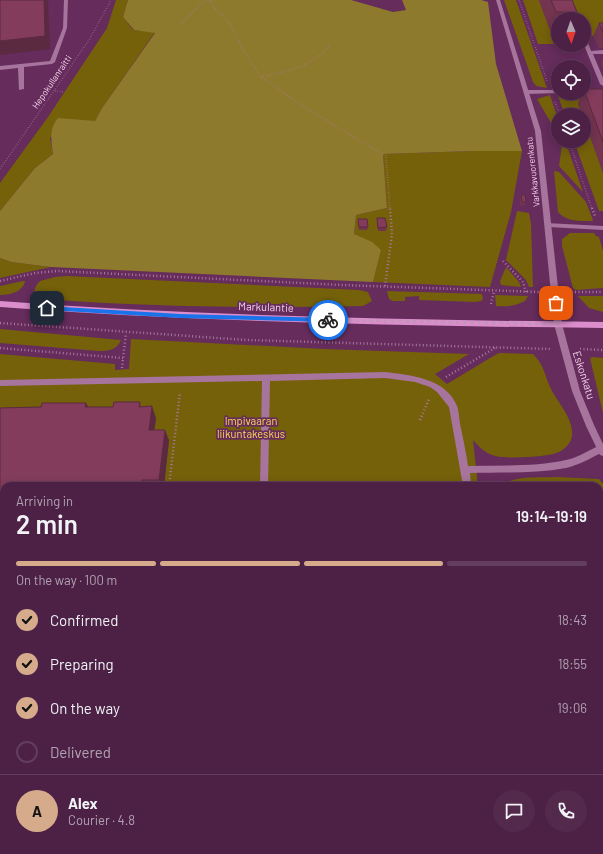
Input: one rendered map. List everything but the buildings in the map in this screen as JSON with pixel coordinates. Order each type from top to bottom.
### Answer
[{"type":"main road","name":"Markulantie","points":[[0,304],[101,312],[180,316],[384,322],[603,324]]},
{"type":"street","points":[[0,68],[52,62],[65,28],[66,0]]},
{"type":"street","name":"Varkkavuorenkatu","points":[[498,0],[538,131],[558,324]]},
{"type":"street","points":[[603,52],[590,53],[603,84]]},
{"type":"street","points":[[20,89],[21,66]]},
{"type":"street","points":[[527,92],[551,92]]},
{"type":"street","points":[[548,226],[601,228]]},
{"type":"street","name":"Eskonkatu","points":[[558,324],[576,391],[590,426],[602,450]]},
{"type":"street","points":[[0,383],[385,375],[423,380],[434,385],[449,399],[453,406],[466,482]]},
{"type":"street","points":[[264,482],[266,377]]},
{"type":"street","points":[[465,470],[561,464],[580,460],[602,450]]},
{"type":"path","name":"Hepokullanraitti","points":[[0,169],[55,91],[99,24],[111,0]]},
{"type":"path","points":[[182,23],[202,3],[211,0],[211,4],[231,25],[245,53],[261,77],[312,112],[386,156],[392,234],[385,286]]},
{"type":"path","points":[[519,0],[551,92]]},
{"type":"path","points":[[261,77],[306,65],[321,57],[331,43]]},
{"type":"path","points":[[55,91],[64,92]]},
{"type":"path","points":[[571,148],[588,198],[601,228]]},
{"type":"path","points":[[0,282],[36,273],[56,271],[526,292],[523,282],[503,261]]},
{"type":"path","points":[[491,304],[494,291]]},
{"type":"path","points":[[576,293],[603,292]]},
{"type":"path","points":[[0,323],[126,333],[320,343],[528,348]]},
{"type":"path","points":[[0,348],[123,358],[126,333]]},
{"type":"path","points":[[420,420],[434,385],[495,347]]},
{"type":"path","points":[[169,482],[180,388]]},
{"type":"green space","points":[[116,0],[128,0],[123,17],[133,30],[155,32],[102,108],[95,121],[50,138],[53,154],[35,168],[0,211],[0,183],[48,117],[107,28]]},
{"type":"green space","points":[[504,0],[516,0],[547,88],[536,86],[533,82]]},
{"type":"green space","points":[[523,0],[539,0],[551,30],[551,44],[538,44]]},
{"type":"green space","points":[[570,0],[603,0],[603,36],[591,36],[591,12],[576,12]]},
{"type":"green space","points":[[550,95],[554,108],[551,108],[551,123],[537,99]]},
{"type":"green space","points":[[559,100],[583,100],[578,104],[579,108],[562,108]]},
{"type":"green space","points":[[591,139],[603,173],[603,211],[599,211],[576,148],[591,148]]},
{"type":"green space","points":[[562,148],[568,148],[583,192],[559,166]]},
{"type":"green space","points":[[522,151],[511,212],[490,287],[373,282],[381,250],[354,235],[356,215],[387,208],[383,154]]},
{"type":"green space","points":[[554,171],[559,172],[586,202],[593,220],[592,221],[578,221],[565,218],[558,212]]},
{"type":"green space","points":[[517,211],[529,213],[531,224],[533,287],[529,287],[526,280],[506,260]]},
{"type":"green space","points":[[570,233],[594,233],[599,237],[603,251],[603,288],[576,290],[573,288],[562,246],[562,239]]},
{"type":"green space","points":[[0,258],[11,262],[51,267],[0,278]]},
{"type":"green space","points":[[506,267],[519,282],[521,287],[501,285],[500,281]]},
{"type":"green space","points":[[67,276],[359,290],[368,292],[372,301],[363,306],[202,306],[82,302],[42,299],[36,295],[35,289],[40,281],[55,277]]},
{"type":"green space","points":[[25,281],[24,285],[16,292],[0,295],[0,286]]},
{"type":"green space","points":[[387,291],[482,294],[483,299],[475,302],[419,300],[419,296],[405,297],[405,301],[393,301],[389,299]]},
{"type":"green space","points":[[495,295],[528,296],[525,301],[518,304],[511,306],[496,306]]},
{"type":"green space","points":[[578,296],[603,296],[603,312],[589,308]]},
{"type":"green space","points":[[0,329],[121,340],[115,348],[102,351],[0,343]]},
{"type":"green space","name":"Impivaaran liikuntakeskus","points":[[131,339],[324,349],[469,354],[435,374],[447,384],[499,353],[533,354],[540,362],[551,389],[571,423],[572,436],[564,449],[559,452],[544,456],[526,457],[495,456],[482,450],[473,440],[478,482],[0,482],[0,354],[115,364],[115,370],[129,369]]},
{"type":"green space","points":[[590,358],[603,358],[603,413]]},
{"type":"green space","points":[[535,477],[599,479],[601,482],[505,482]]},
{"type":"shaded area","points":[[128,0],[351,0],[393,12],[406,10],[402,0],[481,0],[488,2],[496,64],[522,151],[383,154],[387,208],[356,215],[354,234],[372,242],[381,250],[373,282],[51,267],[11,262],[0,258],[0,211],[35,168],[53,154],[51,135],[55,122],[58,118],[95,121],[102,108],[155,33],[134,30],[123,17]]},
{"type":"way so far","points":[[328,320],[477,324],[558,324],[556,303]]},
{"type":"route","points":[[47,308],[180,316],[328,320]]}]
